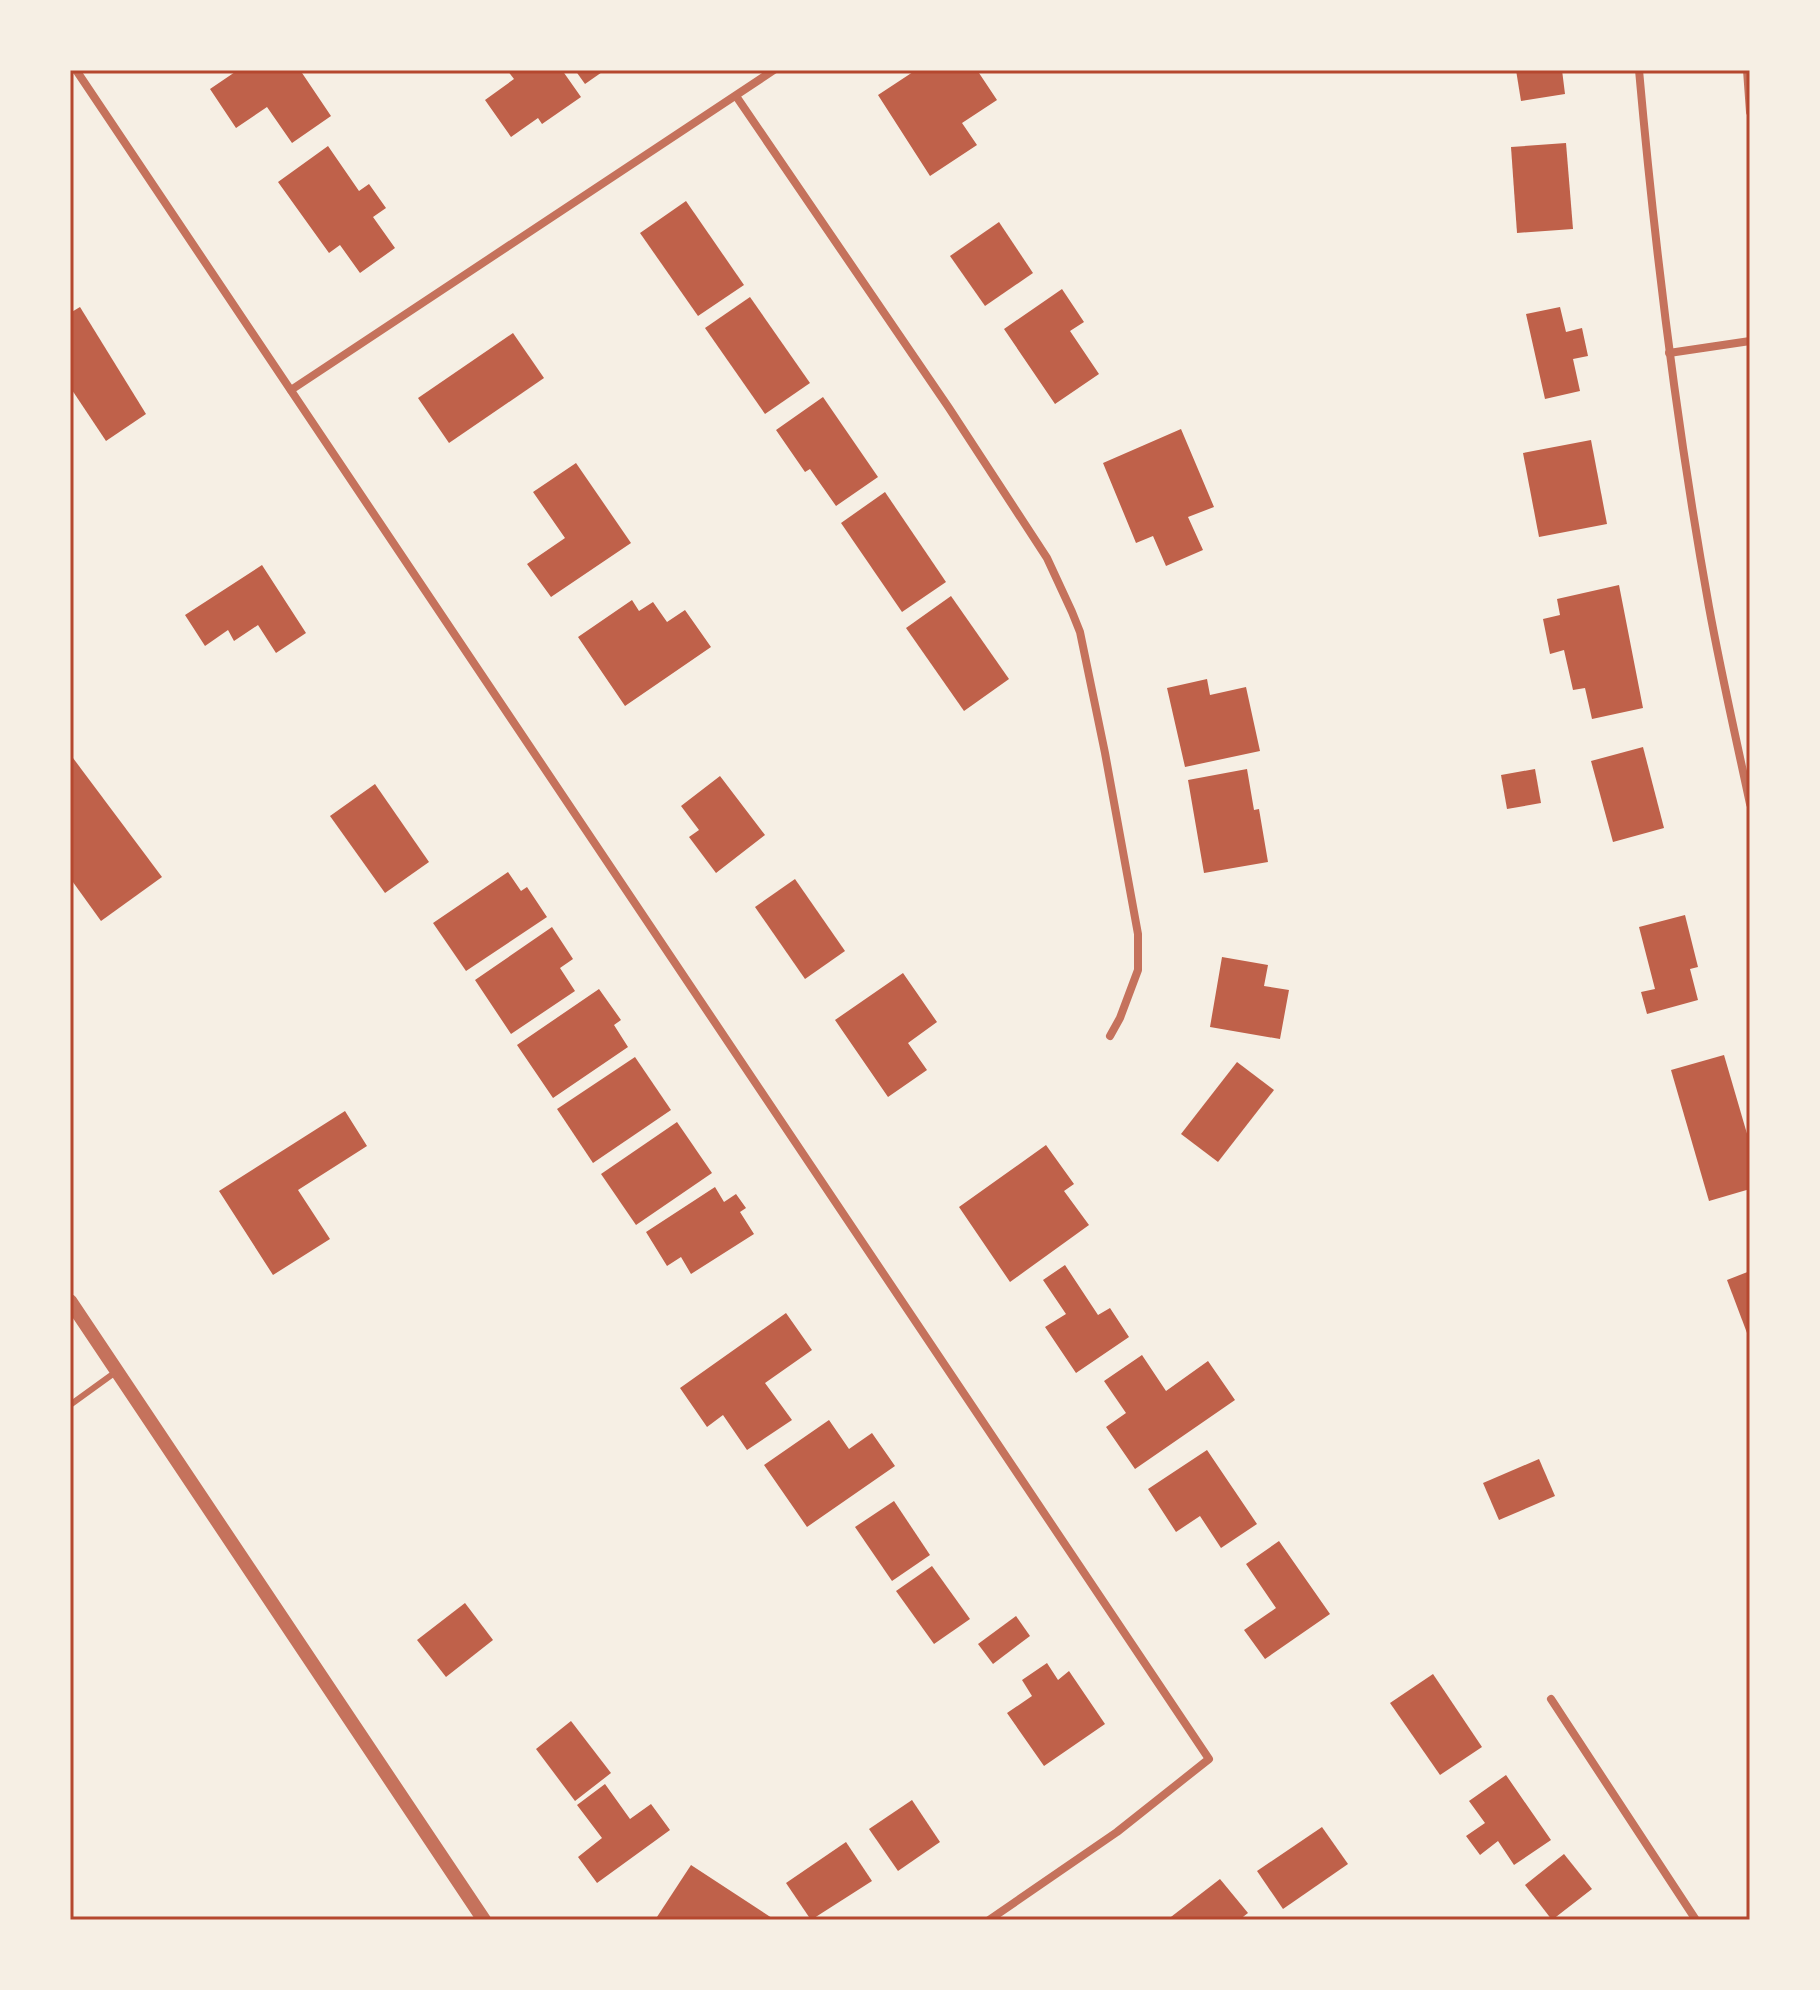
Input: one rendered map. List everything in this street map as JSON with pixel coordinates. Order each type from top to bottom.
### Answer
[{"type":"street","points":[[76,70],[1209,1759],[1117,1832],[989,1920]]},
{"type":"street","points":[[291,390],[774,70]]},
{"type":"street","points":[[1639,70],[1653,232],[1669,353],[1709,607],[1750,804]]},
{"type":"street","points":[[1747,70],[1750,112]]},
{"type":"street","points":[[736,96],[949,408],[1047,558],[1080,632],[1138,934],[1138,970],[1110,1036]]},
{"type":"street","points":[[1669,353],[1750,341]]},
{"type":"street","points":[[70,1301],[484,1920]]},
{"type":"street","points":[[1551,1699],[1696,1920]]},
{"type":"lane","points":[[70,1405],[117,1371]]},
{"type":"building","points":[[238,70],[300,70],[331,116],[292,143],[267,107],[236,128],[210,89]]},
{"type":"building","points":[[507,70],[562,70],[581,97],[542,124],[538,118],[511,137],[485,100],[514,79]]},
{"type":"building","points":[[575,70],[605,70],[585,84]]},
{"type":"building","points":[[916,70],[977,70],[997,100],[962,123],[977,145],[930,176],[878,95]]},
{"type":"building","points":[[1516,70],[1562,70],[1565,94],[1521,101]]},
{"type":"building","points":[[1566,143],[1573,229],[1517,233],[1511,147]]},
{"type":"building","points":[[328,146],[359,191],[369,184],[386,208],[373,217],[395,248],[360,273],[340,245],[329,253],[278,182]]},
{"type":"building","points":[[686,201],[744,285],[698,316],[640,233]]},
{"type":"building","points":[[999,222],[1033,273],[985,306],[950,256]]},
{"type":"building","points":[[1062,289],[1084,322],[1070,331],[1099,374],[1055,404],[1004,329]]},
{"type":"building","points":[[750,297],[810,383],[765,414],[705,328]]},
{"type":"building","points":[[80,307],[146,414],[106,441],[70,387],[70,313]]},
{"type":"building","points":[[1560,307],[1566,332],[1582,328],[1588,356],[1573,359],[1580,391],[1545,399],[1526,314]]},
{"type":"building","points":[[513,333],[544,378],[449,443],[418,398]]},
{"type":"building","points":[[823,397],[878,477],[836,506],[810,469],[805,472],[776,430]]},
{"type":"building","points":[[1181,429],[1214,507],[1188,517],[1203,550],[1166,566],[1153,536],[1136,543],[1103,463]]},
{"type":"building","points":[[1591,440],[1607,524],[1539,537],[1523,453]]},
{"type":"building","points":[[576,463],[631,543],[551,597],[527,564],[565,538],[533,492]]},
{"type":"building","points":[[885,492],[946,582],[902,612],[841,523]]},
{"type":"building","points":[[262,565],[306,633],[276,653],[258,625],[234,641],[228,630],[205,646],[185,615]]},
{"type":"building","points":[[1619,585],[1643,708],[1592,719],[1585,688],[1573,690],[1564,650],[1550,654],[1543,619],[1560,615],[1557,599]]},
{"type":"building","points":[[951,596],[1009,679],[964,711],[906,628]]},
{"type":"building","points":[[632,600],[639,611],[653,602],[667,622],[685,610],[711,647],[625,706],[578,637]]},
{"type":"building","points":[[1207,679],[1210,695],[1246,687],[1260,751],[1185,767],[1167,688]]},
{"type":"building","points":[[1643,747],[1664,828],[1613,842],[1591,761]]},
{"type":"building","points":[[70,754],[162,877],[101,921],[70,878]]},
{"type":"building","points":[[1247,769],[1254,810],[1259,809],[1268,862],[1204,873],[1188,780]]},
{"type":"building","points":[[1535,769],[1541,803],[1507,809],[1501,775]]},
{"type":"building","points":[[720,776],[765,835],[716,873],[689,837],[699,830],[681,806]]},
{"type":"building","points":[[375,784],[429,862],[385,893],[330,816]]},
{"type":"building","points":[[508,872],[521,891],[527,887],[547,917],[466,971],[433,923]]},
{"type":"building","points":[[795,879],[845,951],[805,979],[755,907]]},
{"type":"building","points":[[1685,915],[1698,967],[1690,969],[1698,1000],[1647,1014],[1641,992],[1655,989],[1639,927]]},
{"type":"building","points":[[552,927],[573,959],[560,968],[575,991],[511,1034],[475,980]]},
{"type":"building","points":[[1222,957],[1268,965],[1264,986],[1289,990],[1280,1039],[1210,1027]]},
{"type":"building","points":[[903,973],[937,1022],[908,1043],[927,1070],[888,1097],[835,1020]]},
{"type":"building","points":[[599,989],[621,1020],[614,1025],[628,1047],[553,1098],[517,1045]]},
{"type":"building","points":[[1724,1055],[1750,1144],[1750,1189],[1709,1201],[1671,1070]]},
{"type":"building","points":[[635,1057],[671,1110],[593,1163],[557,1109]]},
{"type":"building","points":[[1237,1062],[1274,1090],[1218,1162],[1181,1134]]},
{"type":"building","points":[[345,1111],[367,1146],[298,1190],[330,1239],[273,1275],[219,1191]]},
{"type":"building","points":[[677,1122],[712,1173],[636,1225],[601,1174]]},
{"type":"building","points":[[1046,1145],[1074,1184],[1064,1191],[1089,1225],[1010,1282],[959,1207]]},
{"type":"building","points":[[715,1187],[724,1202],[736,1194],[746,1208],[740,1212],[754,1234],[691,1274],[681,1257],[667,1266],[646,1232]]},
{"type":"building","points":[[1065,1265],[1098,1315],[1110,1308],[1129,1337],[1076,1373],[1045,1327],[1066,1314],[1043,1280]]},
{"type":"building","points":[[1750,1271],[1750,1332],[1747,1333],[1727,1280]]},
{"type":"building","points":[[786,1313],[812,1350],[765,1383],[792,1420],[747,1450],[723,1415],[707,1427],[680,1388]]},
{"type":"building","points":[[1142,1355],[1166,1391],[1208,1361],[1235,1400],[1135,1469],[1106,1427],[1126,1413],[1104,1381]]},
{"type":"building","points":[[829,1420],[849,1449],[872,1433],[895,1466],[807,1527],[764,1465]]},
{"type":"building","points":[[1207,1450],[1257,1524],[1221,1548],[1200,1516],[1176,1532],[1148,1489]]},
{"type":"building","points":[[1539,1459],[1555,1496],[1499,1520],[1483,1483]]},
{"type":"building","points":[[894,1501],[930,1555],[892,1581],[855,1527]]},
{"type":"building","points":[[1279,1541],[1330,1614],[1265,1659],[1244,1630],[1276,1608],[1246,1564]]},
{"type":"building","points":[[932,1566],[970,1619],[934,1644],[896,1591]]},
{"type":"building","points":[[465,1603],[493,1640],[446,1677],[417,1640]]},
{"type":"building","points":[[1016,1616],[1030,1636],[993,1664],[978,1644]]},
{"type":"building","points":[[1047,1663],[1058,1680],[1069,1671],[1105,1724],[1044,1766],[1007,1713],[1032,1696],[1022,1680]]},
{"type":"building","points":[[1433,1674],[1482,1747],[1440,1775],[1390,1703]]},
{"type":"building","points":[[571,1721],[611,1773],[575,1801],[536,1749]]},
{"type":"building","points":[[1506,1775],[1551,1840],[1514,1865],[1498,1841],[1480,1855],[1466,1836],[1485,1823],[1469,1801]]},
{"type":"building","points":[[605,1784],[630,1819],[651,1804],[670,1830],[597,1883],[578,1857],[602,1838],[577,1805]]},
{"type":"building","points":[[912,1800],[940,1842],[898,1871],[869,1829]]},
{"type":"building","points":[[1322,1827],[1348,1864],[1283,1909],[1257,1871]]},
{"type":"building","points":[[846,1842],[872,1881],[811,1920],[786,1883]]},
{"type":"building","points":[[1564,1854],[1592,1889],[1552,1920],[1525,1885]]},
{"type":"building","points":[[691,1865],[775,1920],[655,1920]]},
{"type":"building","points":[[1220,1879],[1248,1913],[1239,1920],[1167,1920]]}]
